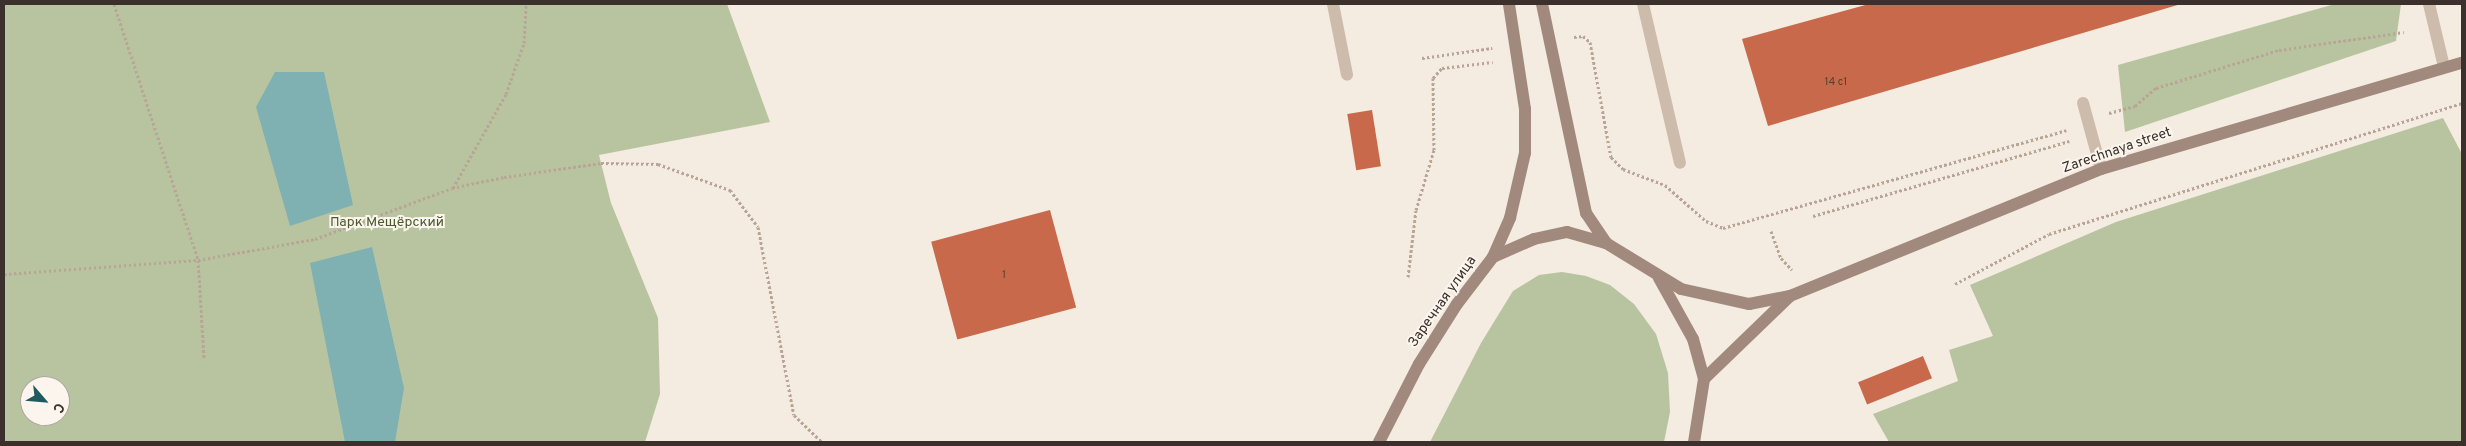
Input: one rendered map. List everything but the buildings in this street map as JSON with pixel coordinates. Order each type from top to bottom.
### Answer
[{"type":"street","points":[[1333,4],[1347,75]]},
{"type":"street","points":[[1493,257],[1510,218],[1525,154],[1524,101],[1509,4]]},
{"type":"street","points":[[1542,4],[1586,213],[1606,242]]},
{"type":"street","points":[[1644,4],[1680,163]]},
{"type":"street","points":[[2429,4],[2444,67]]},
{"type":"street","name":"Zarechnaya street","points":[[1659,278],[1680,289],[1749,304],[1790,296],[2101,169],[2444,67],[2462,64]]},
{"type":"street","points":[[2083,102],[2101,169]]},
{"type":"street","name":"Заречная улица","points":[[1379,442],[1419,364],[1457,304],[1493,257],[1534,239],[1567,232],[1606,242],[1635,259],[1659,278],[1693,339],[1704,379],[1694,442]]},
{"type":"street","name":"Zarechnaya street","points":[[1704,379],[1790,296]]},
{"type":"path","points":[[114,4],[198,260],[204,358]]},
{"type":"path","points":[[452,188],[506,94],[524,43],[526,4]]},
{"type":"path","points":[[1813,216],[2064,144],[2090,129],[2110,113],[2135,106],[2156,88],[2279,50],[2404,32]]},
{"type":"path","points":[[1566,38],[1583,36],[1590,42],[1611,156],[1623,170],[1664,185],[1706,221],[1723,228],[2059,131],[2090,129]]},
{"type":"path","points":[[1422,58],[1496,48]]},
{"type":"path","points":[[1408,276],[1416,210],[1434,150],[1433,78],[1442,68],[1496,61]]},
{"type":"path","points":[[1955,284],[2049,234],[2462,103]]},
{"type":"path","points":[[4,274],[198,260],[315,239],[452,188],[504,177],[601,163],[658,164],[730,190],[758,227],[794,415],[822,442]]},
{"type":"path","points":[[1771,232],[1781,258],[1792,270]]},
{"type":"green space","name":"Парк Мещёрский","points":[[4,4],[727,4],[770,122],[599,155],[611,203],[658,318],[660,394],[645,442],[4,442]]},
{"type":"green space","points":[[2335,4],[2401,4],[2396,41],[2125,132],[2118,65]]},
{"type":"green space","points":[[2443,118],[2462,154],[2462,442],[1889,442],[1873,414],[1958,381],[1949,350],[1993,336],[1970,285],[2116,222]]},
{"type":"green space","points":[[1562,272],[1586,276],[1610,285],[1634,304],[1656,334],[1668,373],[1670,412],[1664,442],[1430,442],[1481,343],[1513,291],[1539,275]]},
{"type":"water","points":[[275,72],[324,72],[353,205],[290,226],[256,107]]},
{"type":"water","points":[[372,247],[404,388],[395,442],[345,442],[310,263]]}]
